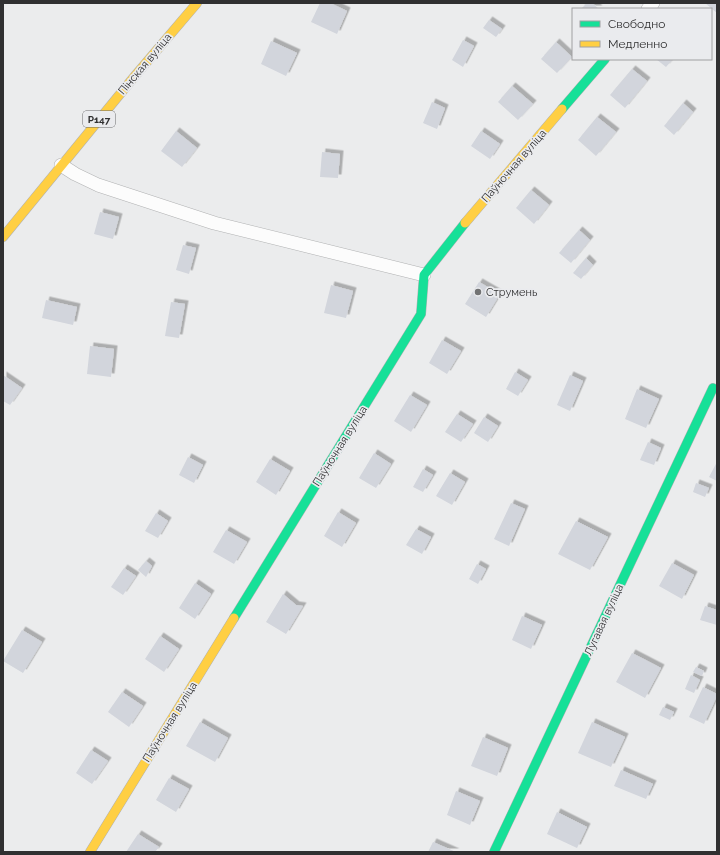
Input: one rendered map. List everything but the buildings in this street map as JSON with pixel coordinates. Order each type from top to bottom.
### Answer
[{"type":"street","name":"Пінская вуліца","points":[[3,236],[197,3]]},
{"type":"street","name":"Паўночная вуліца","points":[[90,852],[421,314],[424,275],[458,231],[604,60]]},
{"type":"street","points":[[61,165],[98,186],[214,223],[424,275]]},
{"type":"street","name":"Лугавая вуліца","points":[[494,852],[713,388]]},
{"type":"traffic: fast","points":[[562,109],[604,60]]},
{"type":"traffic: fast","points":[[234,618],[421,314],[424,275],[465,223]]},
{"type":"traffic: fast","points":[[494,852],[713,388]]},
{"type":"traffic: slow","points":[[3,237],[134,77],[197,3]]},
{"type":"traffic: slow","points":[[465,223],[562,109]]},
{"type":"traffic: slow","points":[[90,852],[234,618]]},
{"type":"place","name":"Струмень","points":[[478,292]]}]
